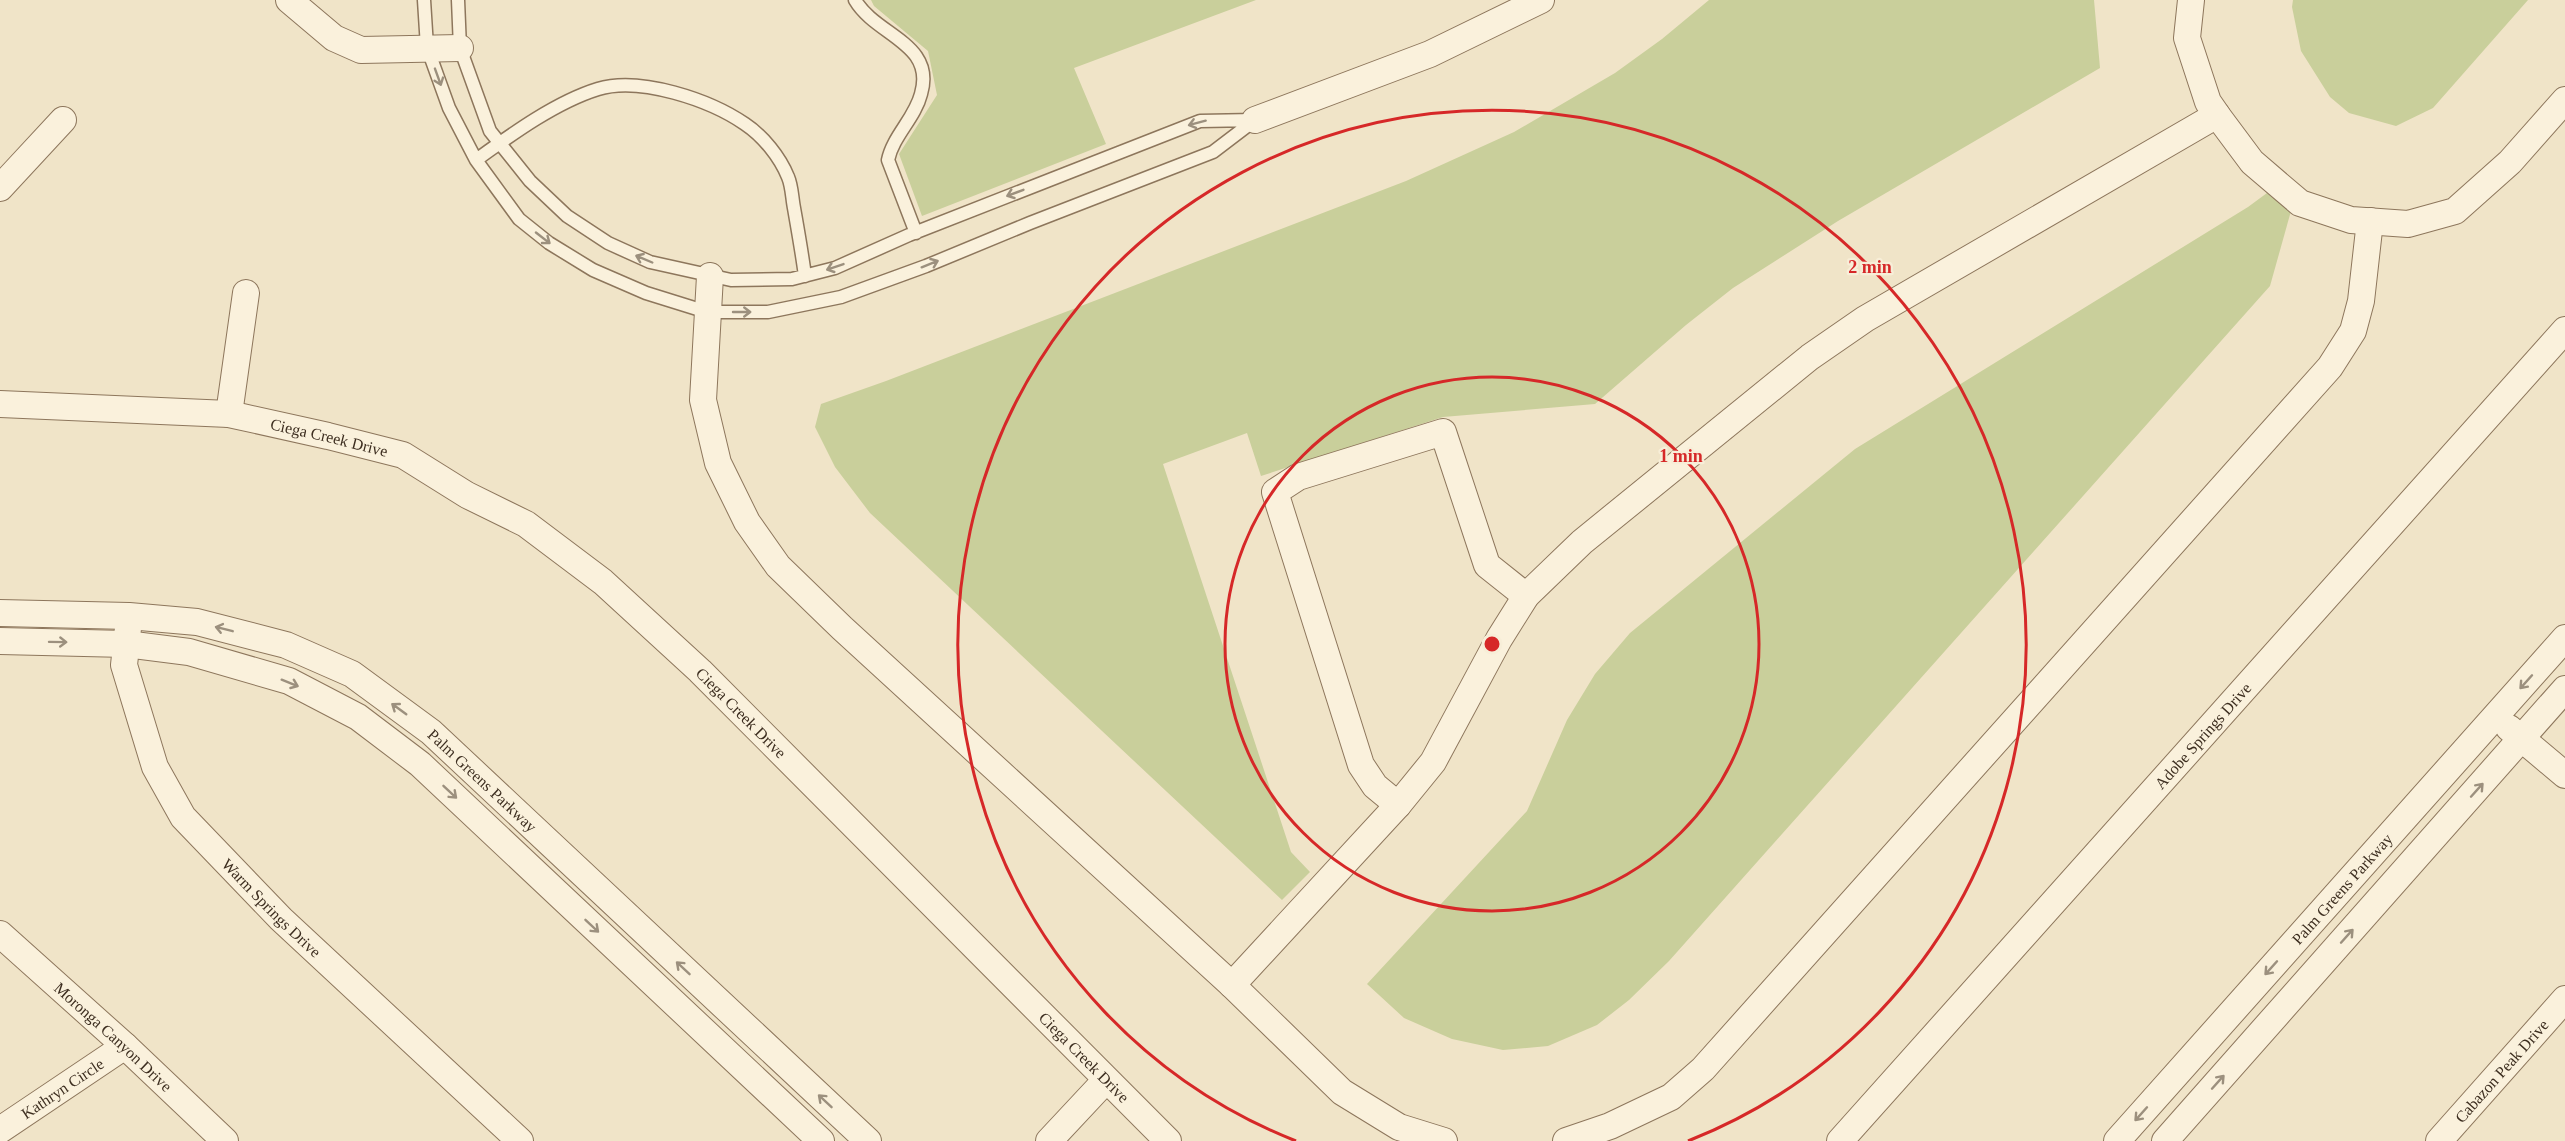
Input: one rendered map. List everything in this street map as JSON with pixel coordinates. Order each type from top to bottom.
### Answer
[{"type":"street","points":[[289,0],[334,38],[361,50],[460,48]]},
{"type":"street","points":[[1255,120],[1430,54],[1540,0]]},
{"type":"street","points":[[2191,0],[2187,38],[2208,102],[2217,115],[2252,162],[2300,203],[2351,220],[2408,224],[2455,211],[2510,162],[2565,100]]},
{"type":"street","points":[[1232,985],[1398,805],[1433,762],[1499,639],[1526,596],[1582,542],[1820,351],[1865,319],[2217,115]]},
{"type":"street","points":[[0,188],[63,120]]},
{"type":"street","points":[[1566,1141],[1610,1126],[1671,1097],[1703,1068],[2330,367],[2353,331],[2361,301],[2370,221]]},
{"type":"street","points":[[710,276],[703,400],[718,462],[747,522],[778,566],[842,628],[1232,985],[1342,1092],[1399,1127],[1444,1141]]},
{"type":"street","points":[[229,414],[246,293]]},
{"type":"street","name":"Adobe Springs Drive","points":[[1840,1141],[2565,330]]},
{"type":"street","name":"Ciega Creek Drive","points":[[0,404],[229,414],[404,455],[467,495],[526,524],[603,582],[700,672],[1168,1141]]},
{"type":"street","points":[[1398,805],[1375,786],[1361,765],[1275,492],[1298,477],[1443,432],[1487,565],[1526,596]]},
{"type":"street","name":"Palm Greens Parkway","points":[[0,613],[129,616],[197,622],[286,645],[351,674],[430,732],[868,1141]]},
{"type":"street","name":"Warm Springs Drive","points":[[129,616],[123,665],[155,767],[183,817],[281,919],[520,1141]]},
{"type":"street","name":"Palm Greens Parkway","points":[[2117,1141],[2565,638]]},
{"type":"street","name":"Palm Greens Parkway","points":[[0,641],[126,644],[189,652],[289,681],[358,717],[420,764],[821,1141]]},
{"type":"street","points":[[2165,1141],[2565,689]]},
{"type":"street","points":[[2495,717],[2565,775]]},
{"type":"street","name":"Moronga Canyon Drive","points":[[0,934],[125,1046],[225,1141]]},
{"type":"street","name":"Cabazon Peak Drive","points":[[2439,1141],[2565,999]]},
{"type":"street","name":"Kathryn Circle","points":[[0,1130],[125,1046]]},
{"type":"street","points":[[1049,1141],[1106,1080]]},
{"type":"lane","points":[[424,0],[427,47],[449,108],[476,160],[519,219],[549,243],[593,270],[646,293],[707,312],[768,312],[841,297],[926,266],[1213,152],[1255,120]]},
{"type":"lane","points":[[458,0],[460,48],[490,131],[530,181],[567,216],[608,243],[650,262],[731,280],[792,279],[835,268],[916,233],[1200,120],[1255,120]]},
{"type":"lane","points":[[855,0],[861,10],[916,54],[922,64],[925,78],[921,95],[916,109],[890,149],[888,160],[916,233]]},
{"type":"lane","points":[[476,160],[573,98],[600,88],[633,85],[665,90],[718,109],[747,124],[779,161],[789,178],[805,276]]},
{"type":"green space","points":[[871,0],[1256,0],[1074,68],[1106,144],[922,216],[899,154],[937,95],[928,51],[874,6]]},
{"type":"green space","points":[[1709,0],[2094,0],[2100,68],[1838,221],[1733,288],[1686,325],[1595,404],[1443,417],[1261,476],[1247,433],[1163,464],[1291,852],[1310,872],[1282,900],[870,513],[835,467],[815,427],[821,404],[1406,181],[1514,132],[1615,73],[1662,39]]},
{"type":"green space","points":[[2293,0],[2528,0],[2433,108],[2396,126],[2349,113],[2330,97],[2301,51],[2292,7]]},
{"type":"green space","points":[[2267,193],[2291,211],[2270,286],[1669,961],[1629,1000],[1597,1025],[1548,1046],[1503,1050],[1452,1039],[1404,1018],[1367,984],[1527,811],[1567,720],[1595,674],[1630,633],[1855,449],[2248,207]]}]
